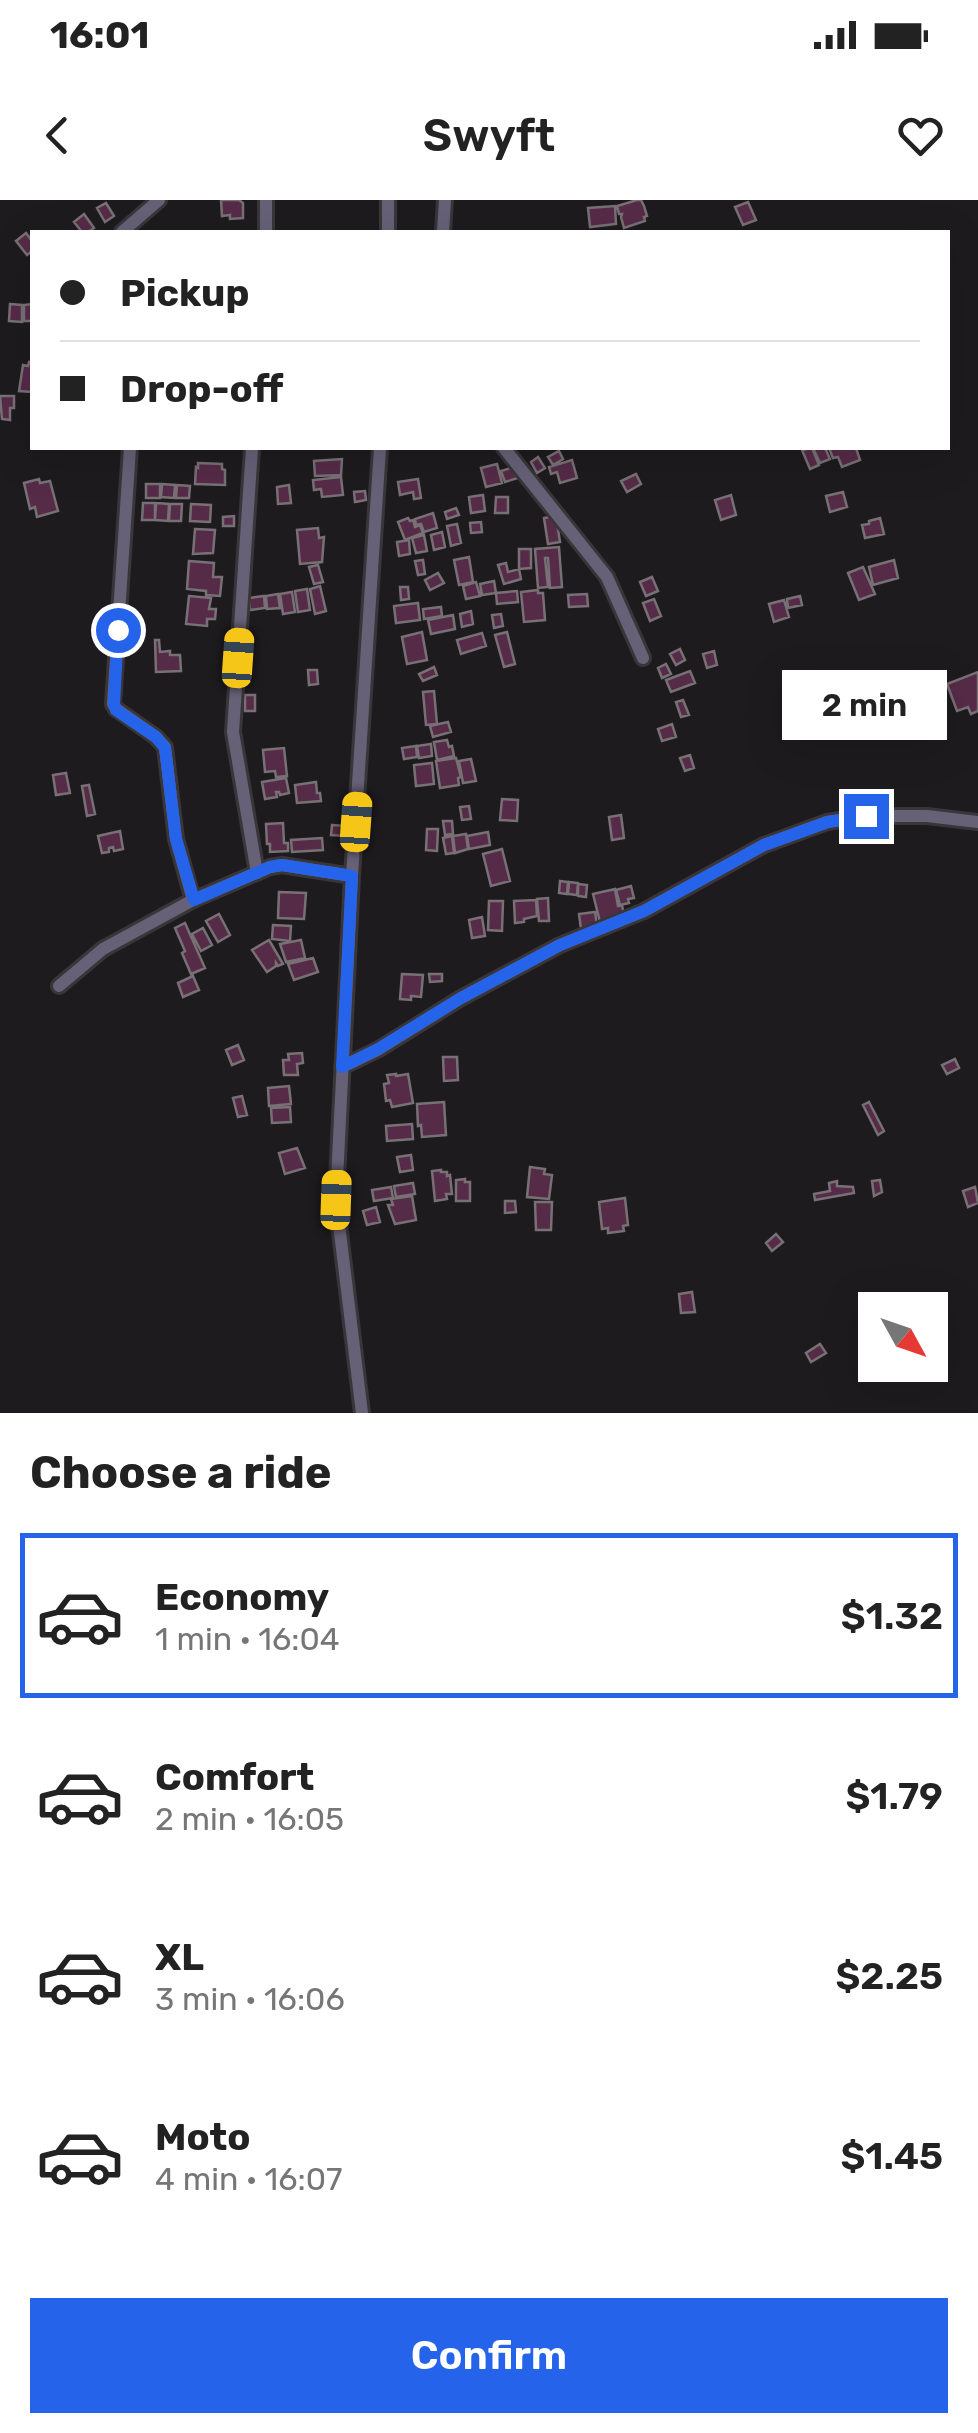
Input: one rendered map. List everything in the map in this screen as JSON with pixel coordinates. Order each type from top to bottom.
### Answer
[{"type":"street","points":[[127,230],[159,200]]},
{"type":"street","points":[[266,200],[266,230]]},
{"type":"street","points":[[388,200],[388,230]]},
{"type":"street","points":[[443,230],[444,200]]},
{"type":"street","points":[[130,450],[114,704],[116,710],[156,737],[165,748],[176,839],[194,900]]},
{"type":"street","points":[[252,450],[233,732],[257,873]]},
{"type":"street","points":[[362,1413],[336,1200],[380,450]]},
{"type":"street","points":[[506,450],[607,577],[643,658]]},
{"type":"street","points":[[342,1067],[560,945],[644,911],[764,845],[828,822],[866,816],[927,816],[978,822]]},
{"type":"street","points":[[59,986],[103,948],[194,900],[270,867],[282,865],[352,876]]},
{"type":"building","points":[[221,200],[243,203],[243,218],[222,216]]},
{"type":"building","points":[[637,200],[644,206],[645,221],[624,228],[617,206]]},
{"type":"building","points":[[748,202],[756,220],[743,225],[735,207]]},
{"type":"building","points":[[106,203],[114,216],[105,222],[97,208]]},
{"type":"building","points":[[615,206],[616,224],[590,227],[588,208]]},
{"type":"building","points":[[84,214],[94,228],[80,230],[74,222]]},
{"type":"building","points":[[26,233],[30,253],[27,255],[16,241]]},
{"type":"building","points":[[10,304],[22,305],[22,322],[9,321]]},
{"type":"building","points":[[30,304],[30,321],[24,321],[24,305]]},
{"type":"building","points":[[30,362],[30,392],[19,391],[23,365]]},
{"type":"building","points":[[0,396],[14,396],[10,420],[2,419]]},
{"type":"building","points":[[802,450],[813,450],[819,465],[810,469]]},
{"type":"building","points":[[814,450],[826,450],[830,459],[820,463]]},
{"type":"building","points":[[830,450],[857,450],[860,460],[842,467],[838,457],[833,458]]},
{"type":"building","points":[[559,451],[563,459],[553,465],[548,457]]},
{"type":"building","points":[[538,457],[545,468],[537,473],[531,462]]},
{"type":"building","points":[[342,459],[341,475],[315,476],[314,461]]},
{"type":"building","points":[[572,460],[577,478],[560,483],[557,472],[551,474],[549,467]]},
{"type":"building","points":[[198,463],[222,464],[225,485],[195,484]]},
{"type":"building","points":[[497,464],[502,483],[486,487],[481,468]]},
{"type":"building","points":[[517,466],[521,477],[505,482],[501,471]]},
{"type":"building","points":[[636,474],[641,484],[627,492],[621,481]]},
{"type":"building","points":[[341,477],[343,495],[322,497],[321,489],[314,490],[313,480]]},
{"type":"building","points":[[39,479],[40,483],[50,481],[58,511],[37,517],[35,507],[30,509],[24,483]]},
{"type":"building","points":[[418,479],[421,498],[414,499],[413,492],[400,495],[398,482]]},
{"type":"building","points":[[146,484],[160,484],[160,498],[146,498]]},
{"type":"building","points":[[162,484],[175,485],[174,498],[161,497]]},
{"type":"building","points":[[177,485],[190,486],[189,498],[176,498]]},
{"type":"building","points":[[289,485],[291,503],[278,504],[277,487]]},
{"type":"building","points":[[365,491],[366,500],[355,502],[354,492]]},
{"type":"building","points":[[843,492],[847,507],[830,512],[826,496]]},
{"type":"building","points":[[483,495],[485,511],[471,513],[469,497]]},
{"type":"building","points":[[731,495],[736,515],[721,520],[715,500]]},
{"type":"building","points":[[496,497],[508,497],[508,513],[495,513]]},
{"type":"building","points":[[143,503],[155,503],[155,520],[142,520]]},
{"type":"building","points":[[156,503],[169,504],[168,521],[155,520]]},
{"type":"building","points":[[170,504],[182,504],[181,521],[169,521]]},
{"type":"building","points":[[191,504],[211,505],[210,522],[190,521]]},
{"type":"building","points":[[456,508],[459,515],[447,519],[445,512]]},
{"type":"building","points":[[433,513],[437,528],[424,532],[415,519]]},
{"type":"building","points":[[234,516],[234,526],[223,526],[223,517]]},
{"type":"building","points":[[556,516],[560,542],[548,544],[544,518]]},
{"type":"building","points":[[408,518],[415,527],[420,525],[423,533],[405,540],[398,522]]},
{"type":"building","points":[[880,518],[884,534],[865,538],[862,525]]},
{"type":"building","points":[[481,522],[482,532],[471,533],[470,523]]},
{"type":"building","points":[[457,524],[461,543],[451,546],[447,526]]},
{"type":"building","points":[[318,528],[319,538],[324,537],[322,562],[300,564],[297,530]]},
{"type":"building","points":[[195,529],[215,530],[213,553],[193,554]]},
{"type":"building","points":[[442,532],[445,547],[434,550],[431,535]]},
{"type":"building","points":[[424,535],[427,551],[416,553],[412,538]]},
{"type":"building","points":[[409,540],[410,554],[399,556],[397,542]]},
{"type":"building","points":[[559,547],[562,587],[550,588],[545,558],[548,587],[538,588],[535,549]]},
{"type":"building","points":[[519,549],[531,549],[531,568],[519,569]]},
{"type":"building","points":[[469,557],[473,582],[459,585],[454,560]]},
{"type":"building","points":[[423,560],[425,574],[418,575],[415,561]]},
{"type":"building","points":[[894,560],[898,578],[873,585],[869,567]]},
{"type":"building","points":[[189,561],[214,563],[213,577],[222,577],[220,596],[187,589]]},
{"type":"building","points":[[506,563],[508,572],[519,569],[521,579],[504,584],[498,565]]},
{"type":"building","points":[[318,565],[323,582],[314,584],[309,567]]},
{"type":"building","points":[[863,567],[875,594],[859,600],[848,573]]},
{"type":"building","points":[[438,573],[444,583],[430,590],[425,580]]},
{"type":"building","points":[[652,577],[658,591],[646,596],[640,582]]},
{"type":"building","points":[[494,581],[496,593],[482,595],[480,584]]},
{"type":"building","points":[[476,582],[480,596],[466,599],[463,586]]},
{"type":"building","points":[[320,586],[326,611],[315,614],[310,589]]},
{"type":"building","points":[[400,587],[408,587],[409,599],[401,600]]},
{"type":"building","points":[[307,589],[310,610],[298,612],[295,591]]},
{"type":"building","points":[[517,591],[518,602],[497,604],[496,593]]},
{"type":"building","points":[[292,592],[295,612],[283,614],[280,594]]},
{"type":"building","points":[[521,592],[543,593],[545,620],[524,622]]},
{"type":"building","points":[[278,594],[280,608],[267,609],[266,596]]},
{"type":"building","points":[[587,594],[588,606],[569,607],[568,595]]},
{"type":"building","points":[[189,596],[211,598],[209,609],[216,609],[215,619],[207,619],[207,626],[186,624]]},
{"type":"building","points":[[264,596],[265,608],[250,610],[249,598]]},
{"type":"building","points":[[800,596],[802,605],[788,608],[787,599]]},
{"type":"building","points":[[654,599],[661,616],[650,621],[643,603]]},
{"type":"building","points":[[784,600],[789,617],[774,622],[769,604]]},
{"type":"building","points":[[418,603],[420,620],[396,623],[394,606]]},
{"type":"building","points":[[441,607],[442,616],[424,619],[423,609]]},
{"type":"building","points":[[471,611],[473,624],[462,627],[460,614]]},
{"type":"building","points":[[501,614],[503,626],[494,628],[492,615]]},
{"type":"building","points":[[453,615],[455,629],[431,634],[428,620]]},
{"type":"building","points":[[422,632],[427,660],[407,664],[402,637]]},
{"type":"building","points":[[507,632],[515,664],[504,667],[495,635]]},
{"type":"building","points":[[482,633],[486,646],[461,654],[457,640]]},
{"type":"building","points":[[155,640],[159,640],[160,652],[180,655],[181,671],[156,672]]},
{"type":"building","points":[[680,649],[685,660],[676,665],[670,654]]},
{"type":"building","points":[[714,651],[717,665],[707,668],[703,654]]},
{"type":"building","points":[[666,664],[671,674],[662,678],[658,668]]},
{"type":"building","points":[[434,667],[437,675],[423,681],[419,674]]},
{"type":"building","points":[[308,670],[317,670],[318,684],[309,685]]},
{"type":"building","points":[[690,671],[695,683],[671,692],[666,680]]},
{"type":"building","points":[[978,672],[978,711],[971,714],[968,707],[957,711],[947,684]]},
{"type":"building","points":[[434,691],[437,724],[426,725],[423,692]]},
{"type":"building","points":[[245,695],[255,695],[255,711],[245,711]]},
{"type":"building","points":[[683,700],[689,715],[681,717],[676,702]]},
{"type":"building","points":[[448,722],[451,732],[433,737],[430,726]]},
{"type":"building","points":[[672,724],[676,737],[662,741],[658,729]]},
{"type":"building","points":[[447,740],[454,756],[437,760],[434,742]]},
{"type":"building","points":[[431,744],[432,756],[419,758],[417,746]]},
{"type":"building","points":[[416,746],[417,757],[404,759],[402,748]]},
{"type":"building","points":[[284,748],[287,776],[265,772],[263,750]]},
{"type":"building","points":[[690,755],[694,768],[685,771],[680,758]]},
{"type":"building","points":[[456,758],[459,785],[440,788],[436,761]]},
{"type":"building","points":[[471,759],[476,781],[463,783],[459,761]]},
{"type":"building","points":[[432,763],[434,784],[416,786],[414,765]]},
{"type":"building","points":[[66,773],[70,793],[56,795],[53,775]]},
{"type":"building","points":[[286,778],[289,793],[276,792],[277,797],[265,799],[262,782]]},
{"type":"building","points":[[316,782],[321,801],[297,803],[295,785]]},
{"type":"building","points":[[89,785],[95,814],[87,816],[82,786]]},
{"type":"building","points":[[502,799],[518,800],[517,821],[500,820]]},
{"type":"building","points":[[469,806],[471,819],[462,820],[460,807]]},
{"type":"building","points":[[621,815],[624,838],[612,840],[609,817]]},
{"type":"building","points":[[443,821],[452,821],[453,834],[445,835]]},
{"type":"building","points":[[283,823],[288,851],[270,852],[266,824]]},
{"type":"building","points":[[332,825],[346,826],[346,836],[331,835]]},
{"type":"building","points":[[427,829],[438,829],[437,851],[426,850]]},
{"type":"building","points":[[120,831],[123,849],[114,851],[113,847],[102,853],[98,836]]},
{"type":"building","points":[[488,832],[490,845],[469,849],[467,836]]},
{"type":"building","points":[[466,834],[468,849],[455,853],[453,836]]},
{"type":"building","points":[[452,836],[454,853],[446,854],[443,838]]},
{"type":"building","points":[[322,838],[323,850],[292,852],[291,840]]},
{"type":"building","points":[[502,849],[510,881],[491,886],[483,854]]},
{"type":"building","points":[[560,881],[568,882],[567,894],[559,893]]},
{"type":"building","points":[[569,882],[578,883],[577,895],[568,894]]},
{"type":"building","points":[[578,884],[587,885],[586,897],[578,896]]},
{"type":"building","points":[[631,886],[634,898],[620,905],[616,890]]},
{"type":"building","points":[[615,889],[624,915],[600,922],[593,894]]},
{"type":"building","points":[[279,892],[306,893],[304,919],[278,918]]},
{"type":"building","points":[[548,898],[549,921],[539,921],[537,899]]},
{"type":"building","points":[[536,900],[537,916],[515,923],[514,901]]},
{"type":"building","points":[[489,901],[503,901],[502,931],[488,930]]},
{"type":"building","points":[[595,912],[597,926],[581,929],[579,914]]},
{"type":"building","points":[[219,914],[230,935],[218,942],[206,921]]},
{"type":"building","points":[[482,917],[485,936],[472,938],[469,920]]},
{"type":"building","points":[[185,923],[205,968],[191,974],[175,928]]},
{"type":"building","points":[[273,925],[291,926],[290,941],[272,939]]},
{"type":"building","points":[[203,928],[212,945],[201,951],[192,934]]},
{"type":"building","points":[[269,940],[283,964],[276,963],[267,972],[252,950]]},
{"type":"building","points":[[301,940],[305,958],[286,962],[280,944]]},
{"type":"building","points":[[313,958],[318,972],[294,980],[288,964]]},
{"type":"building","points":[[402,974],[423,975],[421,997],[400,999]]},
{"type":"building","points":[[429,974],[442,974],[442,981],[430,982]]},
{"type":"building","points":[[193,976],[199,990],[183,997],[178,983]]},
{"type":"building","points":[[238,1045],[244,1060],[232,1065],[226,1050]]},
{"type":"building","points":[[302,1053],[298,1075],[284,1075],[283,1060],[289,1060],[288,1054]]},
{"type":"building","points":[[443,1057],[457,1057],[458,1080],[444,1081]]},
{"type":"building","points":[[955,1059],[959,1068],[947,1074],[942,1065]]},
{"type":"building","points":[[408,1074],[413,1103],[392,1107],[390,1100],[386,1101],[387,1075]]},
{"type":"building","points":[[289,1086],[291,1104],[269,1106],[268,1088]]},
{"type":"building","points":[[242,1096],[247,1115],[238,1117],[233,1098]]},
{"type":"building","points":[[444,1102],[446,1135],[422,1137],[417,1104]]},
{"type":"building","points":[[869,1102],[884,1131],[878,1135],[863,1105]]},
{"type":"building","points":[[290,1107],[291,1122],[272,1123],[271,1108]]},
{"type":"building","points":[[412,1124],[413,1139],[387,1141],[386,1126]]},
{"type":"building","points":[[297,1148],[305,1168],[285,1174],[279,1153]]},
{"type":"building","points":[[411,1155],[413,1170],[400,1172],[397,1157]]},
{"type":"building","points":[[530,1167],[545,1169],[544,1174],[552,1175],[549,1199],[527,1197]]},
{"type":"building","points":[[432,1171],[450,1175],[452,1194],[435,1201]]},
{"type":"building","points":[[456,1180],[470,1182],[470,1201],[456,1201]]},
{"type":"building","points":[[880,1180],[882,1192],[874,1196],[872,1181]]},
{"type":"building","points":[[837,1181],[837,1186],[853,1187],[854,1193],[815,1200],[814,1194],[830,1191],[829,1183]]},
{"type":"building","points":[[413,1183],[415,1194],[396,1197],[394,1186]]},
{"type":"building","points":[[391,1187],[393,1198],[374,1201],[372,1190]]},
{"type":"building","points":[[975,1187],[978,1203],[968,1207],[963,1191]]},
{"type":"building","points":[[412,1196],[416,1220],[395,1224],[388,1205],[393,1205],[391,1199]]},
{"type":"building","points":[[625,1198],[628,1225],[623,1226],[624,1231],[608,1233],[608,1228],[602,1229],[599,1202]]},
{"type":"building","points":[[505,1201],[515,1201],[516,1212],[505,1213]]},
{"type":"building","points":[[535,1202],[552,1202],[551,1230],[536,1230]]},
{"type":"building","points":[[376,1207],[380,1222],[367,1225],[363,1211]]},
{"type":"building","points":[[776,1234],[783,1242],[772,1251],[766,1243]]},
{"type":"building","points":[[692,1292],[695,1312],[681,1313],[679,1294]]},
{"type":"building","points":[[820,1344],[826,1353],[811,1362],[806,1353]]},
{"type":"route","points":[[118,630],[114,704],[116,710],[156,737],[165,748],[176,839],[194,900],[282,865],[352,876],[342,1067],[560,945],[644,911],[764,845],[828,822],[866,816]]}]
